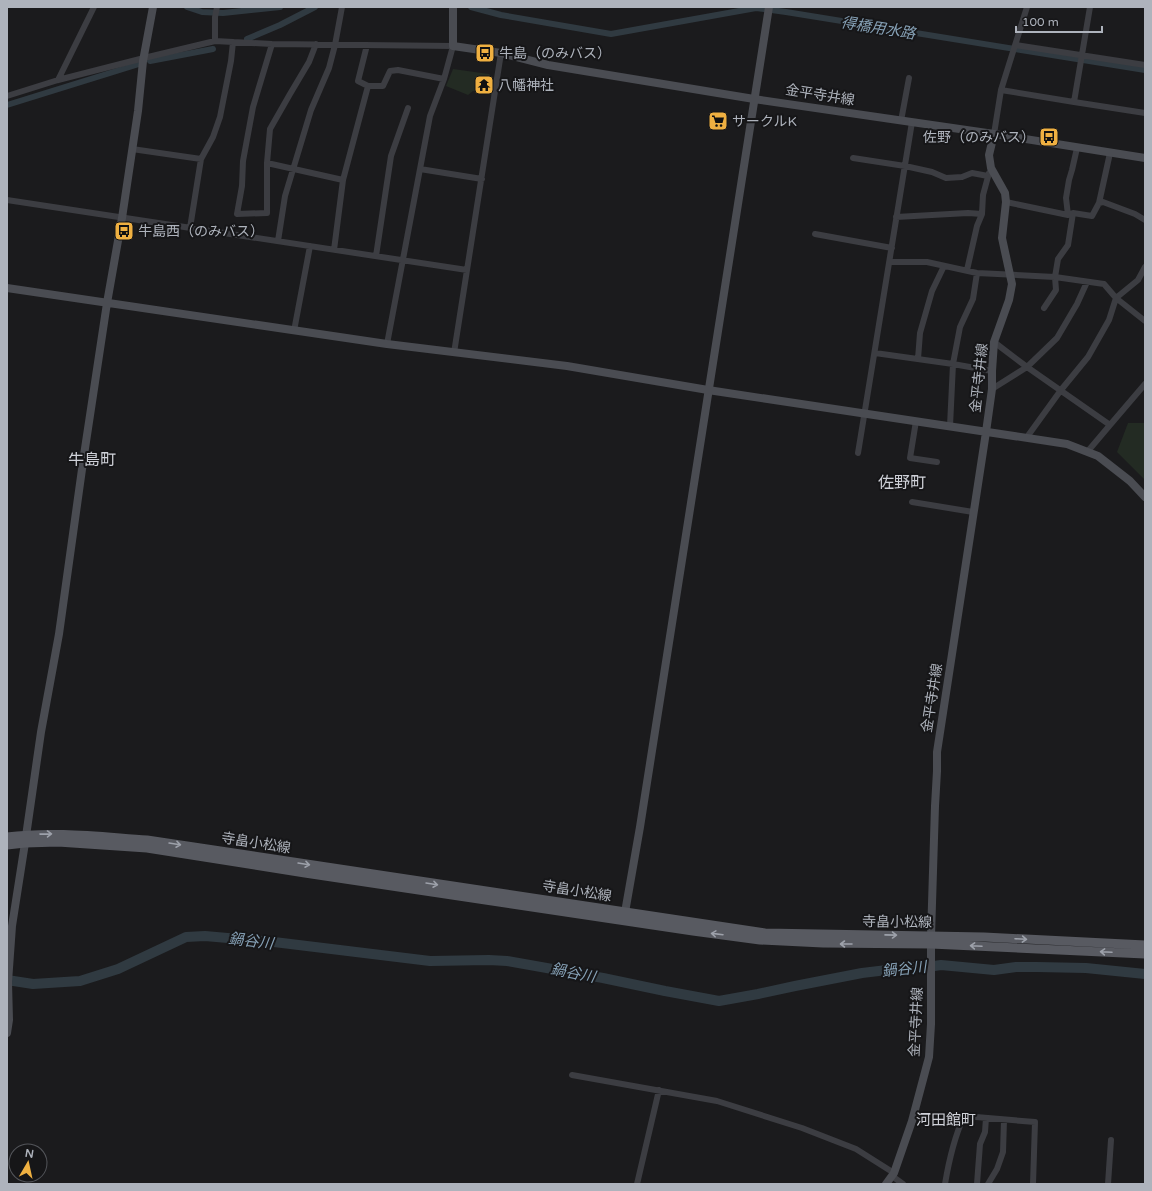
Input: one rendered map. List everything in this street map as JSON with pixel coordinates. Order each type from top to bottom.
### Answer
[{"type":"main road","name":"寺畠小松線","points":[[7,845],[26,839],[58,834],[148,840],[625,917],[765,933],[931,940],[1145,945]]},
{"type":"main road","name":"寺畠小松線","points":[[7,837],[26,839]]},
{"type":"main road","name":"寺畠小松線","points":[[931,940],[1145,954]]},
{"type":"street","points":[[58,80],[94,7]]},
{"type":"street","points":[[7,1033],[9,1020],[9,960],[12,926],[41,732],[59,634],[84,455],[107,303],[122,218],[143,62],[153,7]]},
{"type":"street","points":[[278,241],[285,196],[311,110],[329,68],[342,7]]},
{"type":"street","points":[[387,344],[430,116],[444,79],[453,46],[453,7]]},
{"type":"street","points":[[625,917],[769,7]]},
{"type":"street","points":[[1028,7],[1001,90],[994,134],[1145,158]]},
{"type":"street","points":[[1074,102],[1090,7]]},
{"type":"street","points":[[215,41],[216,8]]},
{"type":"street","points":[[7,96],[58,80],[143,62],[215,41],[272,44],[453,46]]},
{"type":"street","points":[[190,228],[201,159],[213,137],[220,117],[231,61],[233,42]]},
{"type":"street","points":[[272,44],[253,106],[243,161],[242,186],[237,214],[267,213],[267,163],[270,130],[309,62],[316,44]]},
{"type":"street","points":[[367,45],[358,81],[368,86],[383,86],[390,71],[398,70],[444,79]]},
{"type":"street","name":"金平寺井線","points":[[453,46],[501,53],[548,65],[901,121],[994,134],[989,155],[991,168],[1005,193],[1006,202],[1002,238],[1012,284],[1009,300],[994,342],[992,389],[937,752],[929,1057],[912,1121],[893,1174],[886,1184]]},
{"type":"street","points":[[1014,48],[1145,65]]},
{"type":"street","points":[[454,352],[501,53]]},
{"type":"street","points":[[901,121],[909,78]]},
{"type":"street","points":[[334,250],[343,180],[368,86]]},
{"type":"street","points":[[1001,90],[1145,113]]},
{"type":"street","points":[[376,256],[391,156],[408,108]]},
{"type":"street","points":[[858,453],[912,122]]},
{"type":"street","points":[[1044,308],[1056,290],[1055,277],[1058,259],[1068,245],[1070,214],[1066,198],[1077,148]]},
{"type":"street","points":[[132,149],[201,159]]},
{"type":"street","points":[[1006,202],[1070,214],[1092,216],[1099,203],[1110,152]]},
{"type":"street","points":[[853,158],[932,172],[946,178],[962,177],[972,173],[988,176]]},
{"type":"street","points":[[267,163],[343,180]]},
{"type":"street","points":[[967,270],[977,226],[982,214],[984,195],[991,168]]},
{"type":"street","points":[[420,169],[482,179]]},
{"type":"street","points":[[7,200],[467,270]]},
{"type":"street","points":[[1099,203],[1103,202],[1135,214],[1145,220]]},
{"type":"street","points":[[896,217],[968,213],[982,214]]},
{"type":"street","points":[[816,234],[892,248]]},
{"type":"street","points":[[294,331],[310,246]]},
{"type":"street","points":[[890,262],[927,262],[977,273],[1055,277],[1104,284],[1116,298],[1145,320]]},
{"type":"street","points":[[918,359],[920,333],[932,291],[944,266]]},
{"type":"street","points":[[1027,438],[1061,390],[1088,357],[1109,320],[1116,298],[1138,280],[1145,267]]},
{"type":"street","points":[[950,426],[953,364],[960,327],[973,299],[977,273]]},
{"type":"street","points":[[992,389],[1027,367],[1057,338],[1077,304],[1087,282]]},
{"type":"street","points":[[7,288],[387,344],[567,366],[708,390],[1067,444],[1098,456],[1130,481],[1145,497]]},
{"type":"street","points":[[994,342],[1110,425]]},
{"type":"street","points":[[875,353],[953,364],[992,372]]},
{"type":"street","points":[[1088,452],[1145,384]]},
{"type":"street","points":[[916,421],[910,458],[937,462]]},
{"type":"street","points":[[912,502],[973,512]]},
{"type":"street","points":[[572,1075],[716,1101],[802,1128],[856,1149],[893,1174],[903,1184]]},
{"type":"street","points":[[636,1184],[659,1090]]},
{"type":"street","points":[[945,1184],[950,1154],[964,1116],[1035,1122],[1033,1184]]},
{"type":"street","points":[[977,1184],[980,1144],[985,1132],[986,1118]]},
{"type":"street","points":[[988,1184],[997,1169],[1003,1152],[1004,1120]]},
{"type":"street","points":[[1108,1184],[1111,1140]]},
{"type":"shaded area","points":[[453,69],[489,74],[495,82],[493,95],[473,91],[468,95],[446,86]]},
{"type":"shaded area","points":[[1128,423],[1145,423],[1145,480],[1117,452]]},
{"type":"waterway","name":"得橋用水路","points":[[187,7],[202,12],[223,13],[280,7]]},
{"type":"waterway","points":[[247,39],[280,25],[315,7]]},
{"type":"waterway","name":"得橋用水路","points":[[471,7],[501,15],[611,34],[756,8],[1145,70]]},
{"type":"waterway","points":[[150,61],[213,49]]},
{"type":"waterway","points":[[7,105],[139,64]]},
{"type":"waterway","name":"鍋谷川","points":[[7,980],[33,984],[80,981],[118,969],[186,937],[205,936],[274,942],[430,961],[507,961],[719,1001],[862,973],[941,965],[994,970],[1016,967],[1086,968],[1145,974]]},
{"type":"place","name":"牛島（のみバス）","points":[[485,53]]},
{"type":"place","name":"八幡神社","points":[[484,85]]},
{"type":"place","name":"サークルK","points":[[718,121]]},
{"type":"place","name":"佐野（のみバス）","points":[[1049,137]]},
{"type":"place","name":"牛島西（のみバス）","points":[[124,231]]},
{"type":"district","name":"牛島町","points":[[92,460]]},
{"type":"district","name":"佐野町","points":[[902,483]]},
{"type":"district","name":"河田館町","points":[[946,1120]]}]
